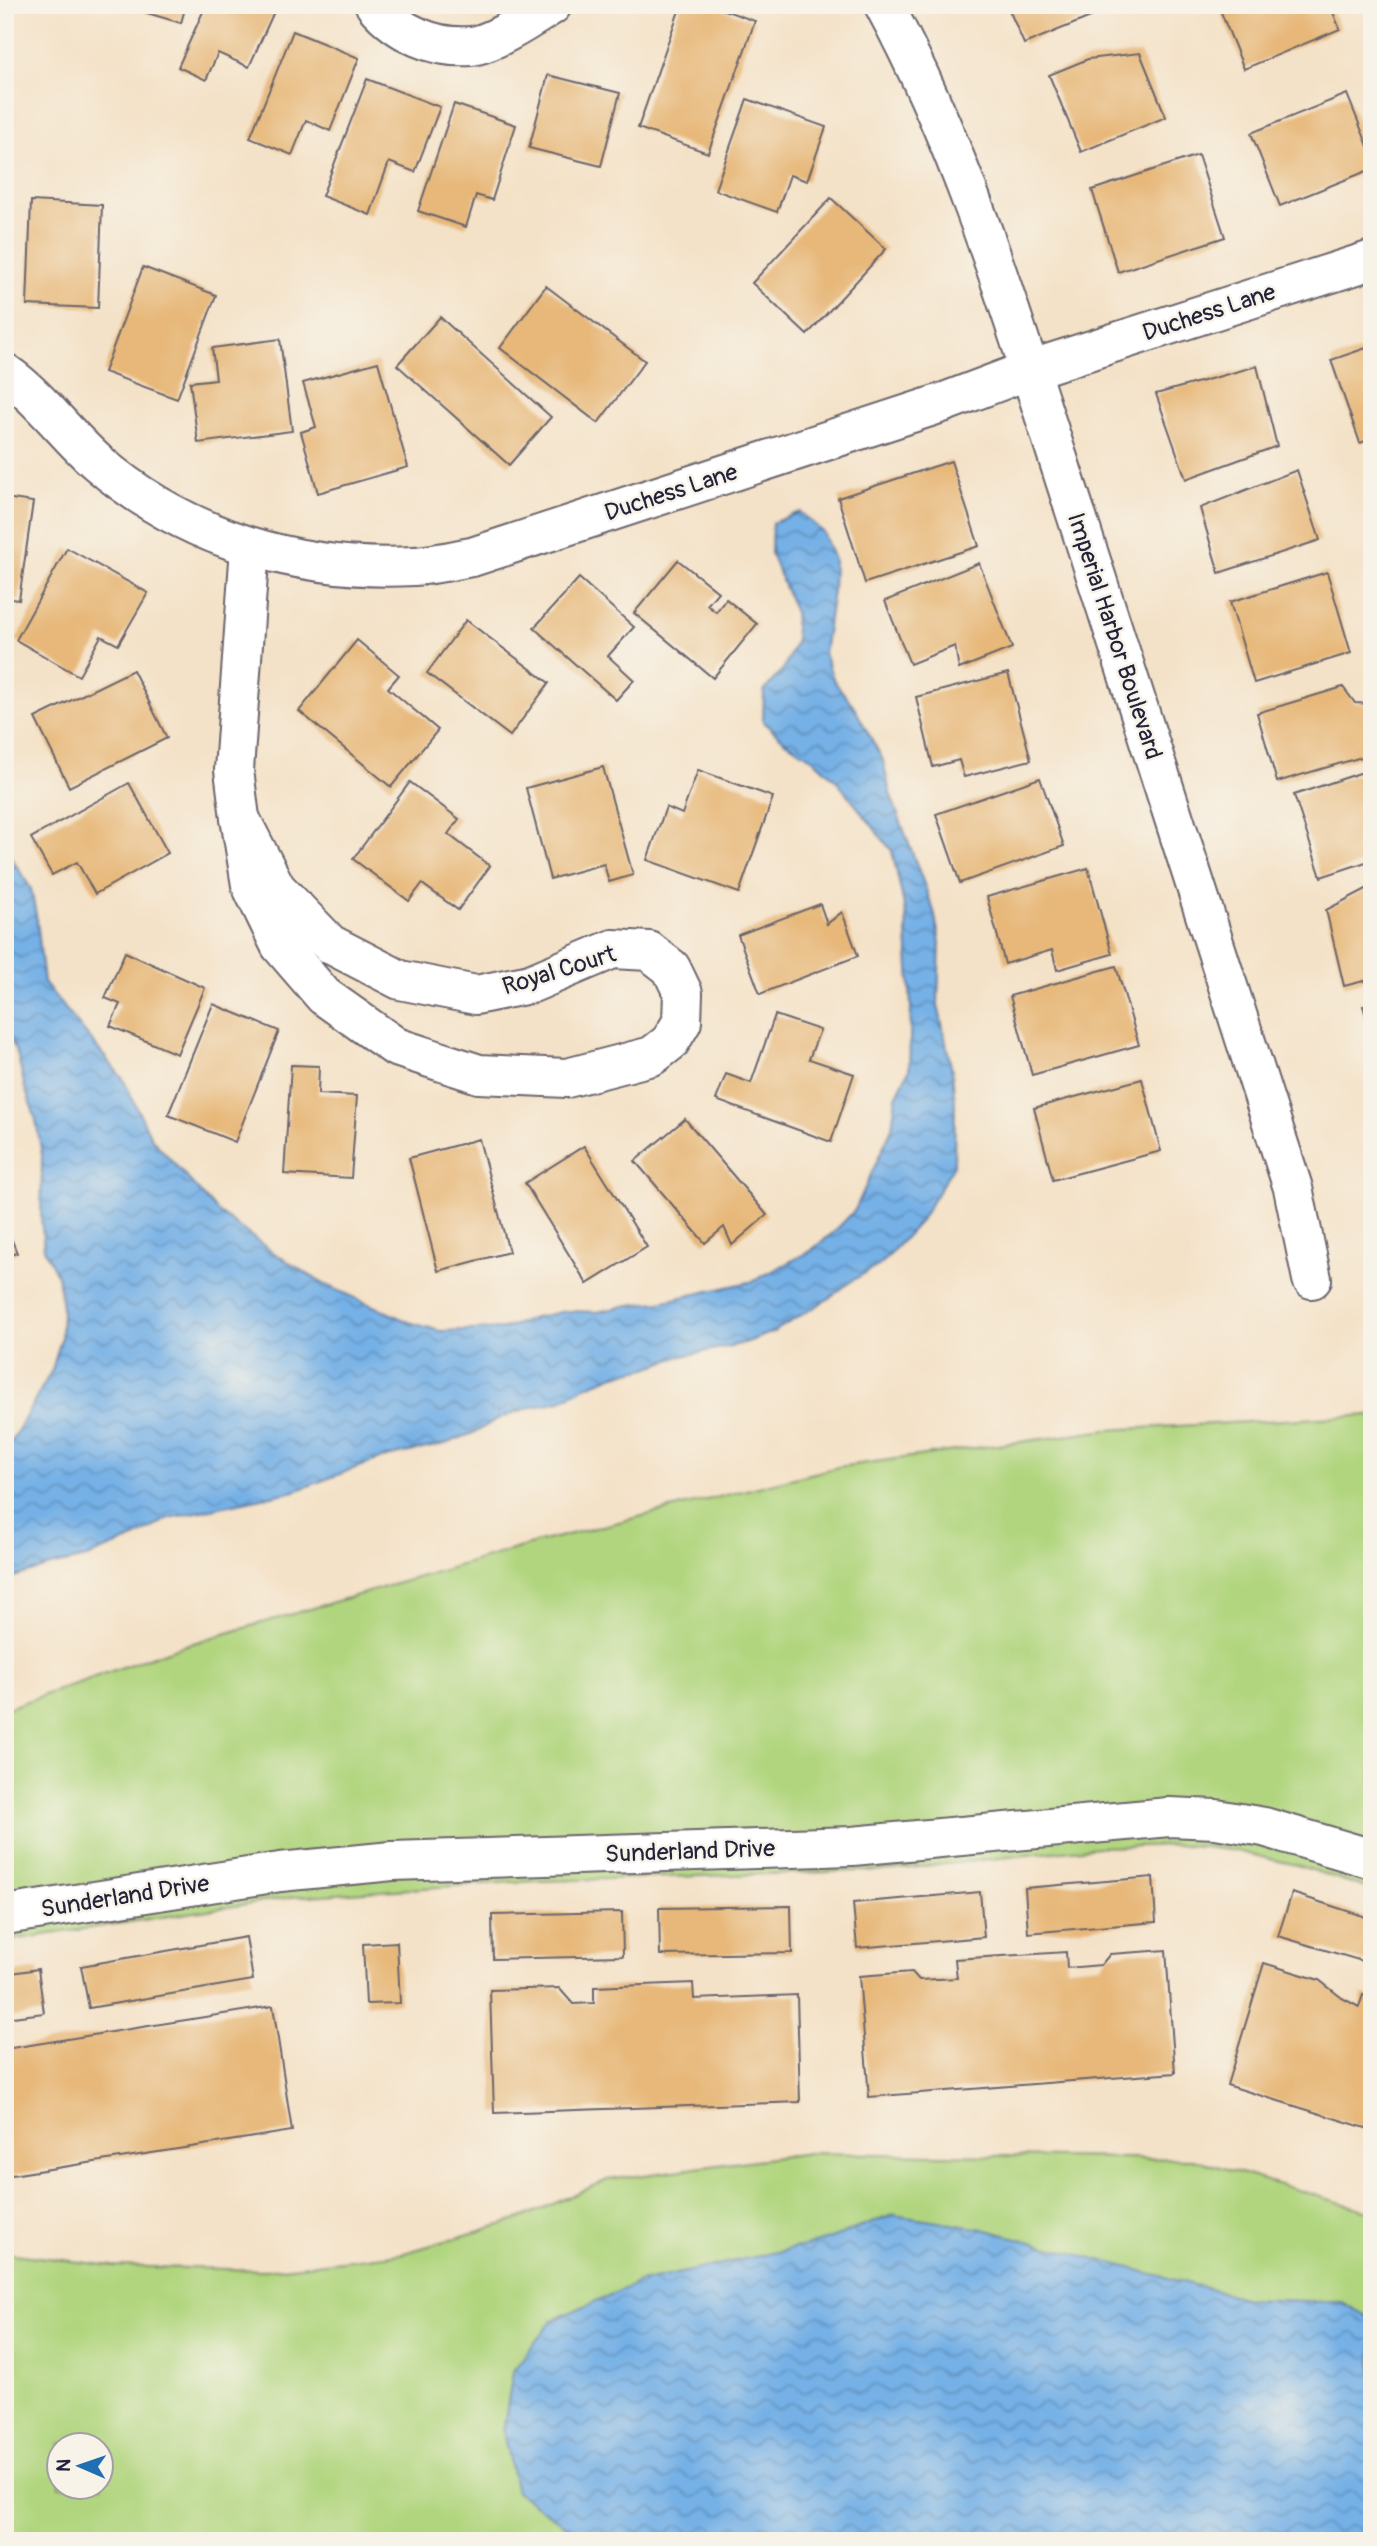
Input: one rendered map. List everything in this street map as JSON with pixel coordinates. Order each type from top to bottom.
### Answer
[{"type":"street","points":[[375,5],[386,18],[426,42],[472,46],[515,28],[552,5]]},
{"type":"street","name":"Imperial Harbor Boulevard","points":[[884,5],[958,164],[1029,370],[1293,1188],[1312,1279]]},
{"type":"street","name":"Duchess Lane","points":[[5,373],[97,462],[132,489],[199,527],[250,547],[305,561],[361,567],[417,566],[472,557],[942,403],[1029,370],[1372,260]]},
{"type":"street","name":"Royal Court","points":[[240,818],[276,888],[330,944],[400,980],[476,995],[530,984],[613,949],[649,951],[671,968],[683,993],[682,1022],[670,1042],[652,1056],[567,1078],[479,1074],[396,1047],[324,996],[280,945],[251,885],[240,818],[234,770],[250,547]]},
{"type":"street","name":"Sunderland Drive","points":[[5,1915],[280,1872],[392,1861],[852,1846],[1169,1817],[1216,1819],[1264,1827],[1372,1858]]},
{"type":"green space","points":[[1372,1415],[1372,1890],[1300,1866],[1236,1851],[1187,1845],[1099,1847],[892,1870],[512,1882],[293,1897],[5,1941],[5,1709],[176,1648],[539,1542],[838,1467],[1107,1430]]},
{"type":"green space","points":[[808,2153],[1193,2159],[1372,2212],[1372,2541],[5,2541],[5,2253],[113,2266],[265,2270],[401,2254],[517,2220],[607,2180]]},
{"type":"water","points":[[800,512],[823,532],[834,560],[833,591],[824,653],[834,681],[853,705],[883,760],[890,793],[934,911],[940,942],[938,1005],[952,1071],[955,1103],[954,1165],[921,1220],[880,1265],[773,1332],[745,1343],[678,1357],[615,1375],[560,1401],[500,1418],[445,1444],[382,1458],[295,1491],[169,1518],[137,1537],[82,1559],[5,1580],[5,1453],[52,1370],[61,1339],[62,1308],[58,1277],[44,1249],[41,1218],[42,1155],[36,1120],[18,1057],[5,1025],[5,848],[31,889],[44,983],[123,1079],[152,1139],[217,1211],[271,1251],[324,1284],[409,1322],[440,1331],[503,1329],[566,1311],[597,1312],[660,1302],[754,1281],[810,1251],[834,1232],[855,1210],[892,1128],[896,1097],[909,1070],[911,1008],[906,914],[892,851],[835,779],[763,722],[764,691],[784,668],[796,641],[794,610],[771,554],[772,523]]},
{"type":"water","points":[[893,2215],[983,2229],[1247,2299],[1341,2302],[1372,2319],[1372,2541],[589,2541],[516,2492],[503,2432],[513,2371],[552,2320],[640,2282],[817,2243]]},
{"type":"building","points":[[130,5],[186,5],[181,23],[130,8]]},
{"type":"building","points":[[206,5],[277,5],[249,67],[218,53],[206,80],[178,67]]},
{"type":"building","points":[[681,5],[710,5],[755,21],[708,153],[638,128]]},
{"type":"building","points":[[1007,5],[1120,5],[1024,44]]},
{"type":"building","points":[[1218,5],[1330,5],[1340,29],[1244,69]]},
{"type":"building","points":[[293,31],[359,58],[330,131],[306,120],[292,155],[250,138]]},
{"type":"building","points":[[1140,53],[1166,117],[1081,152],[1049,75],[1088,59]]},
{"type":"building","points":[[548,75],[620,93],[601,166],[529,148]]},
{"type":"building","points":[[367,79],[440,107],[415,172],[389,162],[370,215],[322,196]]},
{"type":"building","points":[[1347,94],[1372,156],[1372,169],[1280,206],[1251,133]]},
{"type":"building","points":[[747,99],[826,127],[807,181],[790,175],[777,212],[715,190]]},
{"type":"building","points":[[454,104],[516,125],[492,200],[476,195],[466,227],[418,211]]},
{"type":"building","points":[[1198,155],[1225,237],[1118,272],[1092,190]]},
{"type":"building","points":[[831,198],[886,249],[807,335],[752,283]]},
{"type":"building","points":[[31,201],[102,205],[98,308],[27,305]]},
{"type":"building","points":[[143,267],[216,295],[177,399],[104,372]]},
{"type":"building","points":[[546,286],[645,361],[598,423],[500,348]]},
{"type":"building","points":[[440,317],[551,417],[509,465],[397,365]]},
{"type":"building","points":[[280,339],[292,431],[198,443],[190,382],[216,379],[212,348]]},
{"type":"building","points":[[1372,346],[1372,439],[1360,443],[1331,360]]},
{"type":"building","points":[[378,362],[408,467],[318,493],[301,432],[316,427],[303,383]]},
{"type":"building","points":[[1257,366],[1277,446],[1186,479],[1156,394]]},
{"type":"building","points":[[951,461],[979,546],[865,583],[838,498]]},
{"type":"building","points":[[1297,470],[1320,540],[1219,573],[1200,508]]},
{"type":"building","points":[[5,498],[33,502],[19,600],[5,598]]},
{"type":"building","points":[[67,548],[148,593],[118,645],[101,636],[79,676],[16,640]]},
{"type":"building","points":[[678,560],[718,592],[707,605],[716,612],[726,599],[757,624],[713,678],[634,613]]},
{"type":"building","points":[[979,563],[1012,648],[959,669],[955,646],[910,664],[885,601]]},
{"type":"building","points":[[1327,572],[1351,653],[1254,683],[1230,602]]},
{"type":"building","points":[[579,578],[634,627],[608,656],[634,680],[616,700],[534,628]]},
{"type":"building","points":[[466,620],[549,683],[510,736],[427,673]]},
{"type":"building","points":[[357,640],[399,675],[388,688],[438,730],[391,787],[299,711]]},
{"type":"building","points":[[133,670],[167,738],[69,787],[35,718]]},
{"type":"building","points":[[1008,673],[1031,760],[964,777],[959,760],[933,767],[916,697]]},
{"type":"building","points":[[1343,687],[1355,703],[1372,704],[1372,754],[1277,782],[1257,713]]},
{"type":"building","points":[[603,767],[633,875],[609,882],[604,864],[550,879],[526,788]]},
{"type":"building","points":[[1372,769],[1372,860],[1321,877],[1294,795]]},
{"type":"building","points":[[698,770],[773,797],[739,893],[647,860],[666,807],[682,814]]},
{"type":"building","points":[[1040,778],[1064,846],[960,883],[936,814]]},
{"type":"building","points":[[410,782],[459,819],[448,834],[490,866],[458,910],[422,884],[409,901],[353,859]]},
{"type":"building","points":[[129,783],[168,853],[95,894],[77,862],[52,875],[31,838]]},
{"type":"building","points":[[1088,868],[1112,954],[1057,970],[1052,950],[1005,964],[987,897]]},
{"type":"building","points":[[1372,886],[1372,979],[1344,986],[1326,910]]},
{"type":"building","points":[[820,904],[827,924],[842,912],[858,956],[760,994],[738,935]]},
{"type":"building","points":[[125,952],[205,988],[177,1054],[110,1026],[120,1004],[105,998]]},
{"type":"building","points":[[1116,966],[1139,1045],[1032,1075],[1010,996]]},
{"type":"building","points":[[213,1004],[279,1031],[235,1142],[168,1115]]},
{"type":"building","points":[[1372,1004],[1372,1032],[1371,1032],[1363,1006]]},
{"type":"building","points":[[775,1015],[820,1030],[809,1059],[854,1074],[831,1142],[716,1100],[726,1074],[751,1083]]},
{"type":"building","points":[[291,1065],[319,1066],[318,1094],[357,1096],[351,1178],[284,1174]]},
{"type":"building","points":[[1142,1079],[1161,1151],[1053,1180],[1034,1108]]},
{"type":"building","points":[[685,1119],[767,1215],[732,1245],[724,1227],[705,1243],[635,1161]]},
{"type":"building","points":[[479,1139],[509,1252],[438,1271],[409,1158]]},
{"type":"building","points":[[584,1146],[647,1247],[587,1284],[525,1183]]},
{"type":"building","points":[[5,1223],[17,1253],[5,1257]]},
{"type":"building","points":[[1153,1877],[1156,1922],[1028,1933],[1025,1888]]},
{"type":"building","points":[[980,1892],[984,1937],[857,1948],[853,1903]]},
{"type":"building","points":[[1292,1893],[1372,1919],[1372,1964],[1278,1936]]},
{"type":"building","points":[[791,1906],[792,1953],[660,1955],[659,1908]]},
{"type":"building","points":[[622,1912],[623,1956],[493,1959],[492,1915]]},
{"type":"building","points":[[246,1937],[253,1980],[89,2008],[81,1966]]},
{"type":"building","points":[[397,1942],[400,2003],[366,2004],[363,1944]]},
{"type":"building","points":[[1166,1950],[1175,2073],[869,2097],[859,1976],[912,1972],[919,1980],[957,1978],[955,1959],[1066,1952],[1067,1968],[1101,1965],[1110,1954]]},
{"type":"building","points":[[1264,1963],[1319,1980],[1359,2007],[1363,1995],[1372,1997],[1372,2130],[1227,2085]]},
{"type":"building","points":[[38,1969],[44,2013],[5,2018],[5,1974]]},
{"type":"building","points":[[693,1983],[694,1999],[797,1995],[800,2102],[494,2113],[490,1990],[559,1988],[573,2004],[594,2003],[594,1987]]},
{"type":"building","points":[[273,2006],[292,2131],[5,2176],[5,2049]]}]
